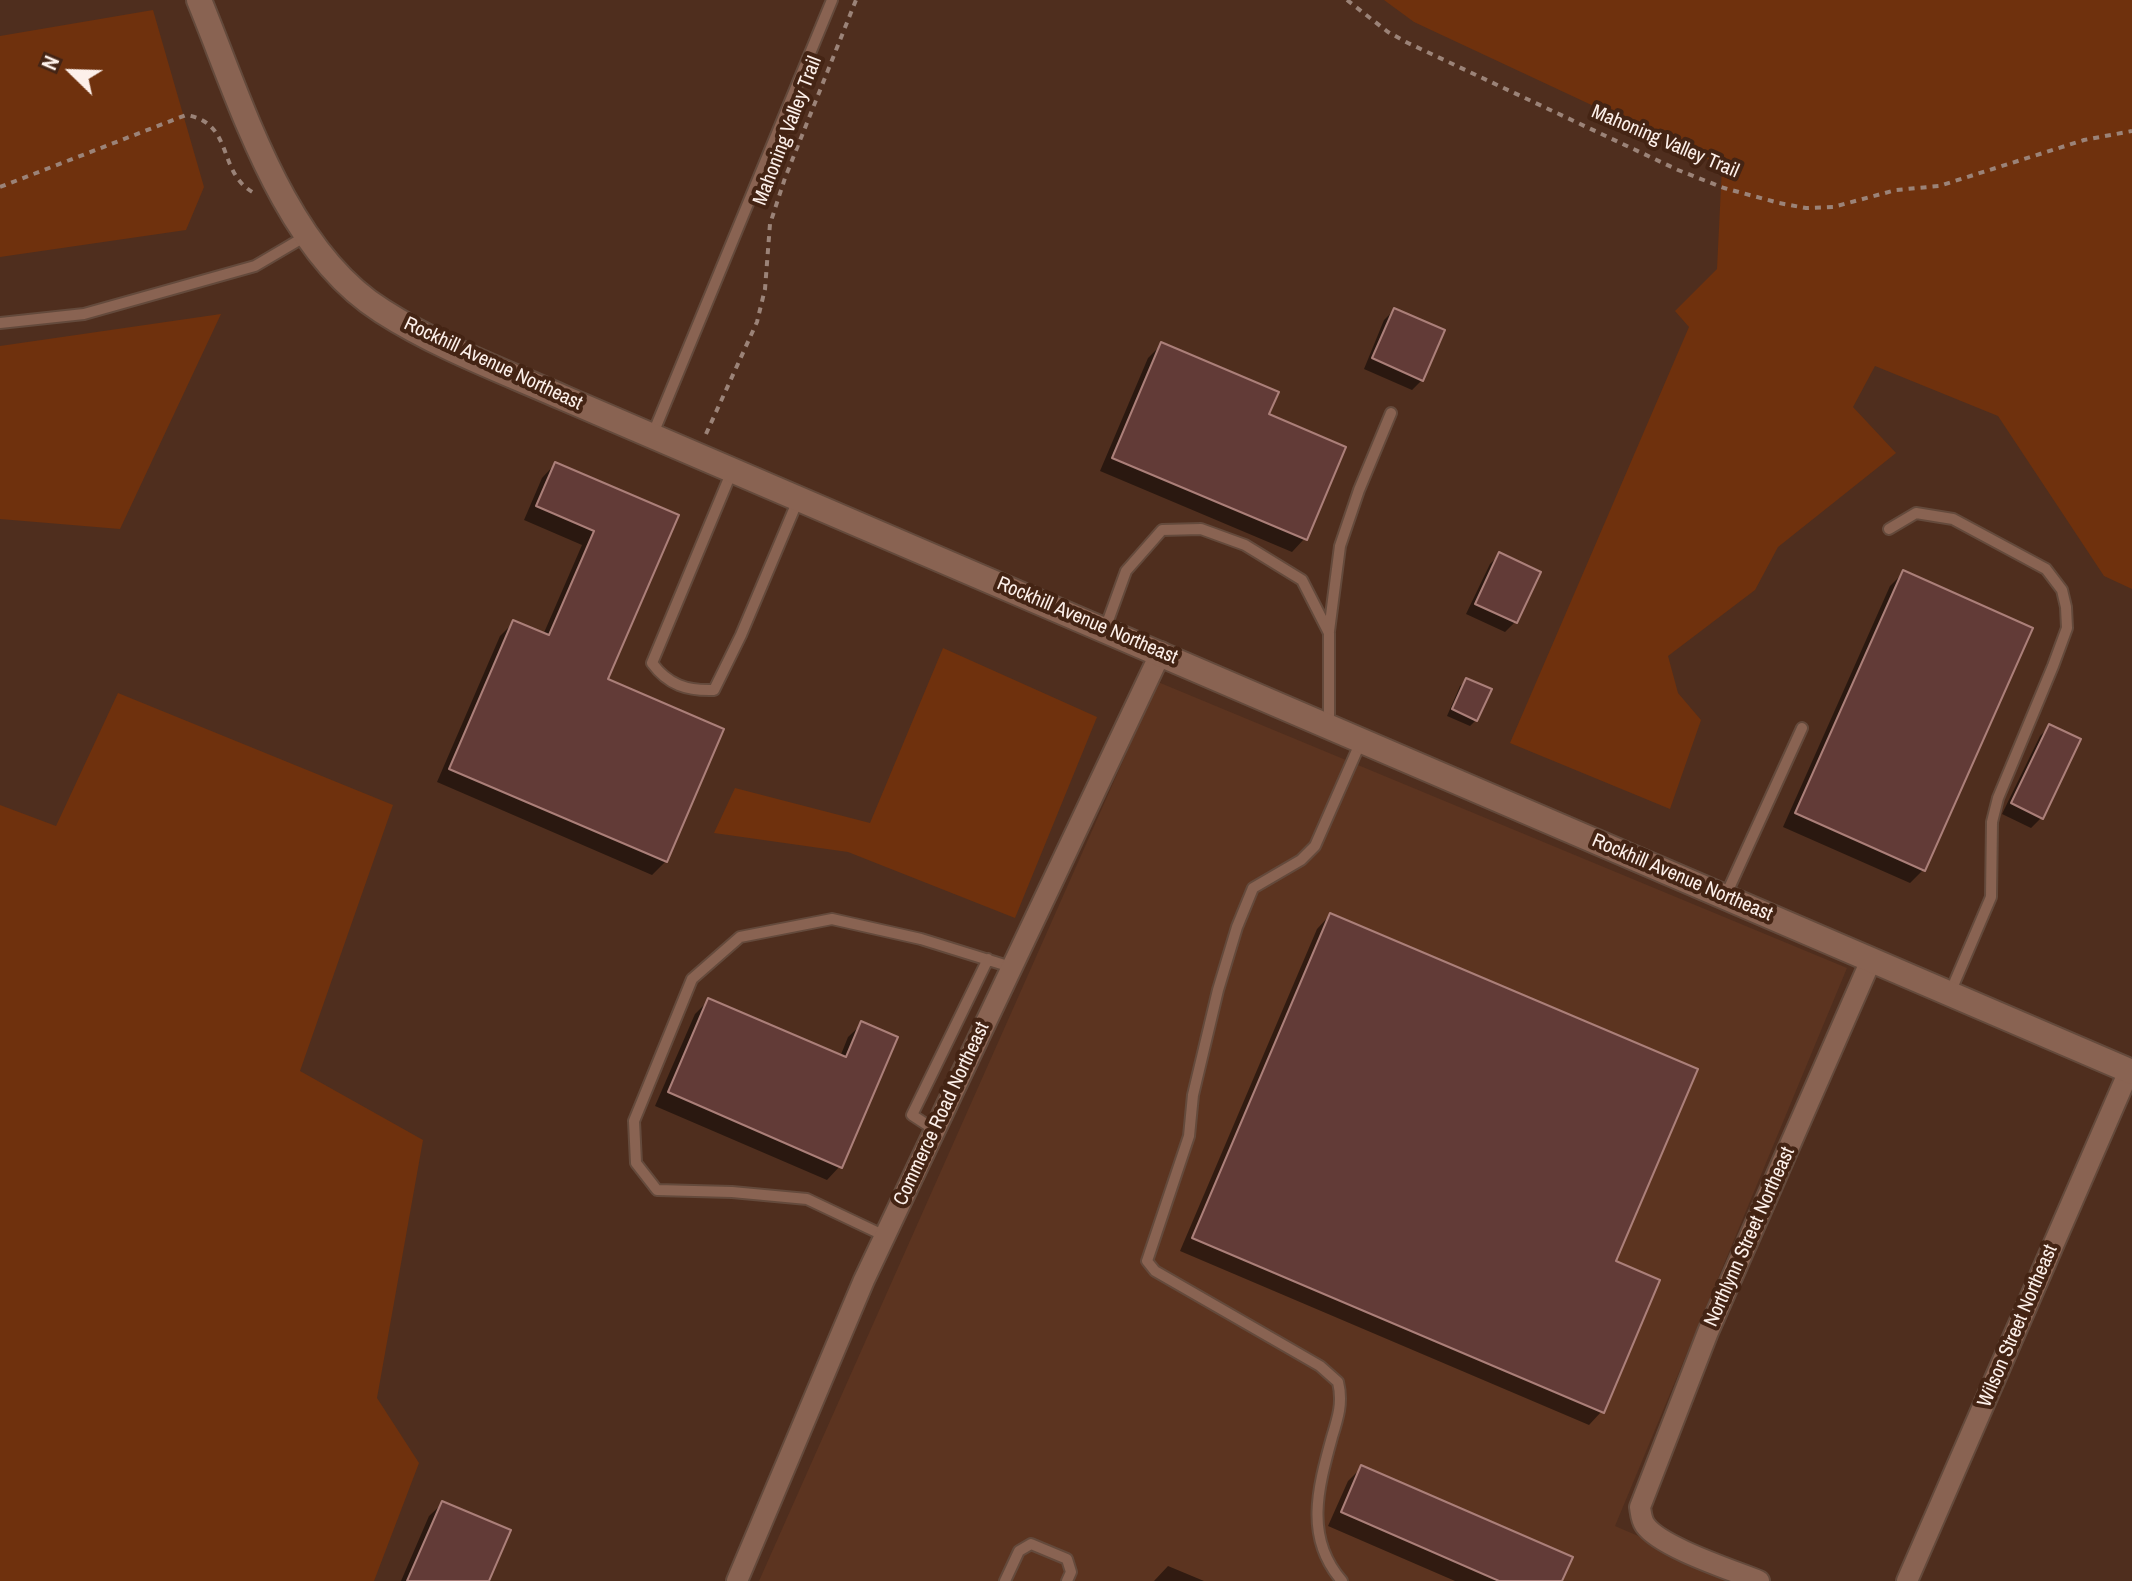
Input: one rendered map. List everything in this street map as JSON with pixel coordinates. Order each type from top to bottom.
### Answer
[{"type":"street","name":"Rockhill Avenue Northeast","points":[[199,0],[254,134],[306,236],[342,280],[386,314],[448,347],[652,436],[2131,1071]]},
{"type":"street","name":"Commerce Road Northeast","points":[[737,1581],[885,1236],[1161,652]]},
{"type":"street","name":"Northlynn Street Northeast","points":[[1759,1581],[1656,1536],[1641,1518],[1640,1507],[1708,1332],[1871,960]]},
{"type":"street","name":"Wilson Street Northeast","points":[[1907,1581],[2131,1071]]},
{"type":"lane","points":[[652,436],[832,0]]},
{"type":"lane","points":[[0,323],[84,314],[255,266],[306,236]]},
{"type":"lane","points":[[1329,725],[1329,633],[1340,546],[1391,413]]},
{"type":"lane","points":[[733,470],[652,663],[663,678],[694,691],[714,690],[741,635],[799,498]]},
{"type":"lane","points":[[1889,529],[1916,513],[1953,519],[2046,569],[2062,590],[2066,607],[2067,628],[1998,798],[1992,822],[1991,897],[1950,993]]},
{"type":"lane","points":[[1105,629],[1126,571],[1162,530],[1201,529],[1245,545],[1302,580],[1329,633]]},
{"type":"lane","points":[[1725,897],[1802,728]]},
{"type":"lane","points":[[1342,1581],[1329,1566],[1318,1534],[1317,1496],[1340,1408],[1338,1382],[1320,1366],[1155,1271],[1147,1261],[1189,1136],[1193,1095],[1218,990],[1237,927],[1253,888],[1301,860],[1315,846],[1362,739]]},
{"type":"lane","points":[[885,1236],[807,1199],[732,1192],[657,1190],[636,1163],[634,1121],[692,979],[740,937],[832,919],[921,939],[1011,967]]},
{"type":"lane","points":[[935,1130],[912,1115],[988,959]]},
{"type":"lane","points":[[1005,1581],[1019,1551],[1031,1544],[1067,1559],[1071,1572],[1067,1581]]},
{"type":"path","name":"Mahoning Valley Trail","points":[[698,455],[757,322],[765,289],[770,224],[785,178],[856,0]]},
{"type":"path","name":"Mahoning Valley Trail","points":[[1347,0],[1388,32],[1408,43],[1678,170],[1724,188],[1806,208],[1833,207],[1896,190],[1939,186],[2084,140],[2132,131]]},
{"type":"path","points":[[0,187],[186,115],[212,125],[238,179],[249,190],[287,203]]},
{"type":"shaded area","points":[[1384,0],[2132,0],[2132,589],[2104,576],[1998,416],[1875,366],[1853,407],[1896,453],[1778,547],[1755,590],[1668,656],[1678,693],[1701,720],[1670,809],[1510,743],[1689,327],[1675,311],[1717,269],[1722,166],[1414,22]]},
{"type":"shaded area","points":[[153,10],[204,187],[186,230],[0,257],[0,36]]},
{"type":"shaded area","points":[[221,314],[120,529],[0,519],[0,346]]},
{"type":"shaded area","points":[[943,648],[1097,717],[1015,918],[848,852],[714,833],[735,788],[870,823]]},
{"type":"shaded area","points":[[1158,682],[1847,968],[1615,1526],[1743,1581],[759,1581]]},
{"type":"shaded area","points":[[118,693],[393,805],[300,1071],[423,1140],[377,1398],[419,1463],[374,1581],[0,1581],[0,805],[56,826]]},
{"type":"building","points":[[1394,308],[1445,330],[1423,381],[1372,358]]},
{"type":"building","points":[[1161,342],[1279,392],[1269,414],[1346,447],[1307,540],[1112,458]]},
{"type":"building","points":[[555,462],[679,515],[608,679],[724,729],[667,862],[449,769],[513,620],[549,635],[594,531],[536,506]]},
{"type":"building","points":[[1499,552],[1541,572],[1517,623],[1475,604]]},
{"type":"building","points":[[1903,570],[2033,628],[1925,871],[1795,813]]},
{"type":"building","points":[[1466,678],[1492,689],[1477,721],[1452,709]]},
{"type":"building","points":[[2049,724],[2081,739],[2043,819],[2011,803]]},
{"type":"building","points":[[1330,913],[1698,1069],[1616,1261],[1660,1280],[1604,1413],[1192,1238]]},
{"type":"building","points":[[708,998],[846,1057],[861,1021],[898,1037],[842,1168],[668,1092]]},
{"type":"building","points":[[1361,1465],[1573,1557],[1562,1581],[1499,1581],[1341,1512]]},
{"type":"building","points":[[442,1501],[511,1530],[489,1581],[407,1581]]}]
